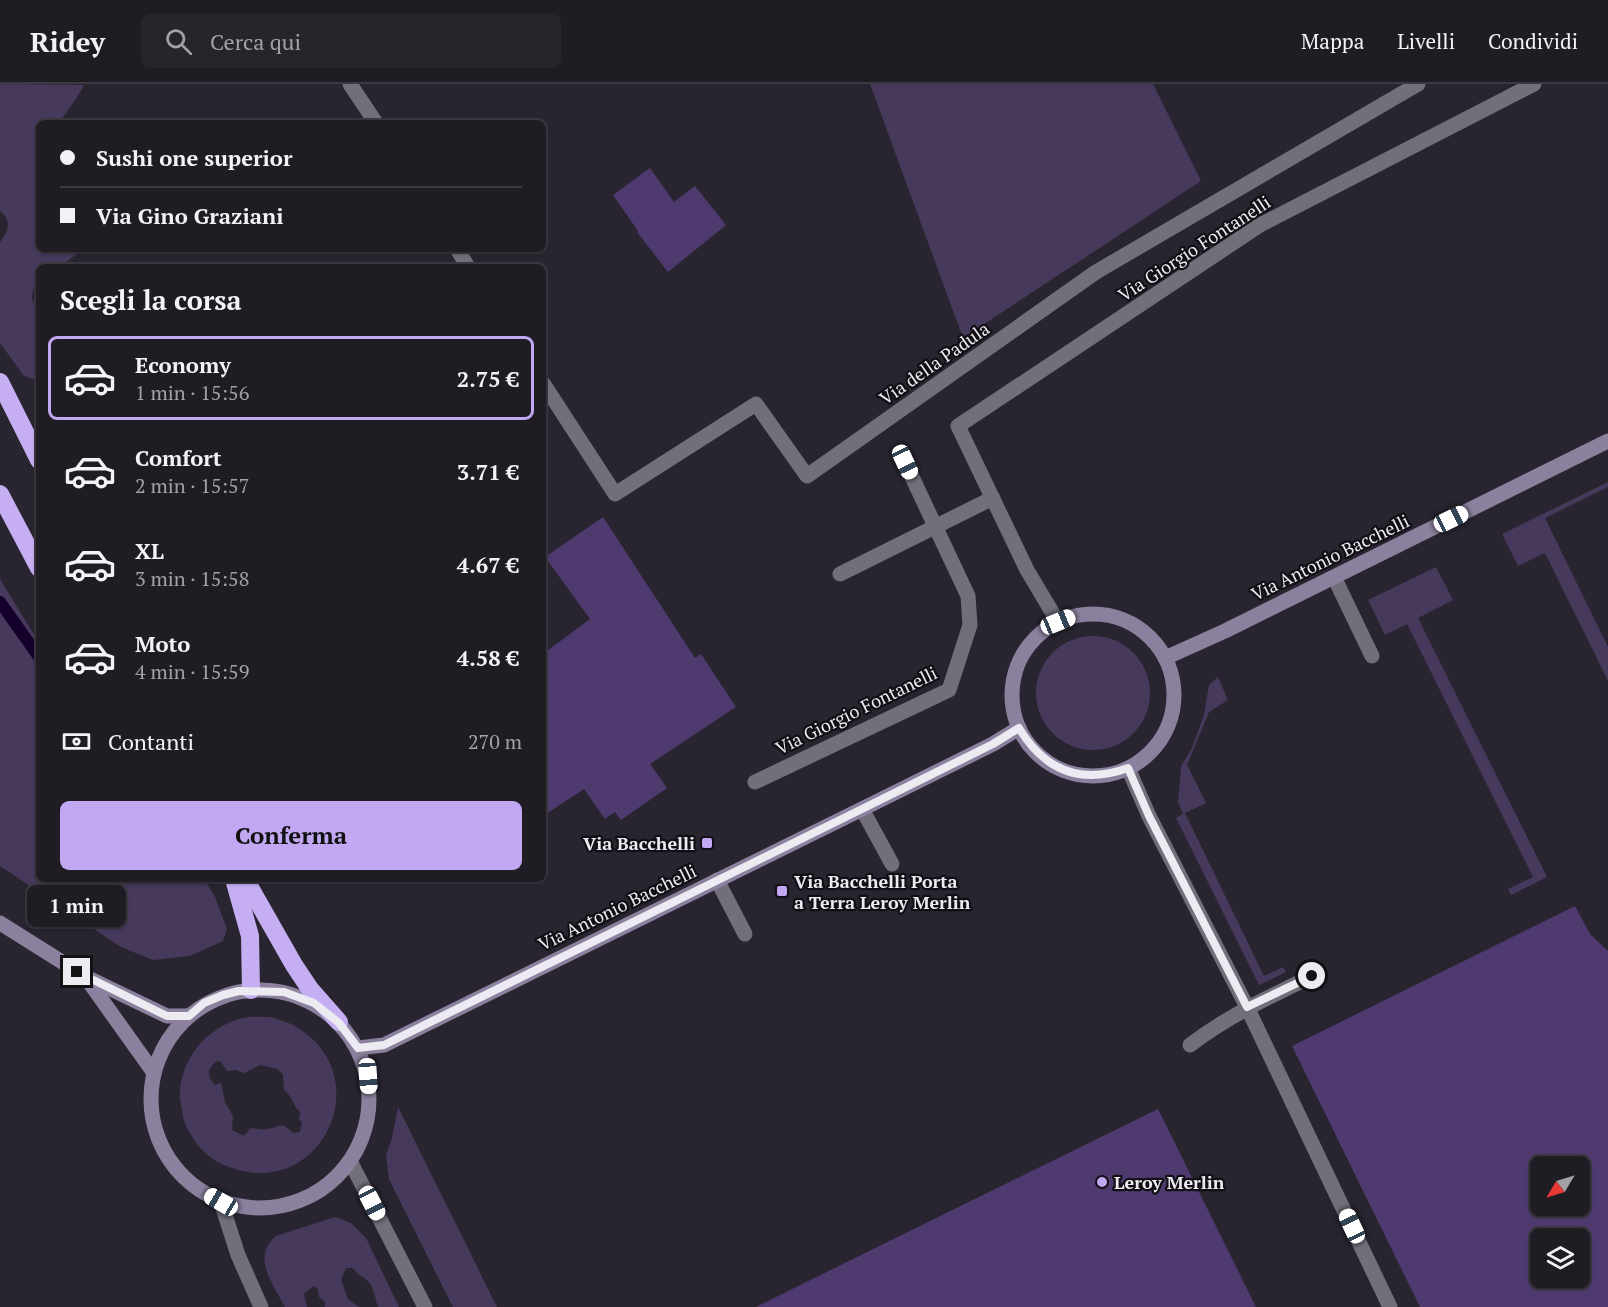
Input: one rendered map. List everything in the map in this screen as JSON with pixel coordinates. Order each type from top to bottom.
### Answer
[{"type":"highway","points":[[0,382],[36,454]]},
{"type":"highway","points":[[0,494],[36,562]]},
{"type":"highway","points":[[235,882],[250,936],[251,990]]},
{"type":"highway","points":[[246,882],[294,965],[339,1023]]},
{"type":"street","points":[[350,84],[374,120]]},
{"type":"street","name":"Via della Padula","points":[[546,388],[615,494],[756,404],[807,476],[1096,272],[1418,84]]},
{"type":"street","name":"Via Giorgio Fontanelli","points":[[1058,622],[1027,570],[958,426],[1260,225],[1534,84]]},
{"type":"street","name":"Via Antonio Bacchelli","points":[[1165,658],[1608,441]]},
{"type":"street","name":"Via Giorgio Fontanelli","points":[[755,782],[950,690],[970,625],[968,596],[905,462]]},
{"type":"street","points":[[840,574],[993,498]]},
{"type":"street","points":[[1334,577],[1372,656]]},
{"type":"street","points":[[1084,614],[1105,615],[1125,620],[1149,635],[1165,658],[1173,681],[1174,692],[1169,723],[1153,749],[1128,768],[1097,776],[1066,770],[1051,764],[1038,754],[1019,728],[1012,701],[1019,661],[1035,638],[1058,622],[1084,614]]},
{"type":"street","name":"Via Antonio Bacchelli","points":[[358,1048],[384,1045],[993,744],[1019,728]]},
{"type":"street","points":[[1128,768],[1149,816],[1247,1007],[1390,1307]]},
{"type":"street","points":[[862,809],[892,864]]},
{"type":"street","points":[[717,880],[745,934]]},
{"type":"street","points":[[0,923],[86,977],[167,1016],[189,1016]]},
{"type":"street","points":[[1190,1045],[1247,1007],[1312,976]]},
{"type":"street","points":[[86,977],[154,1073]]},
{"type":"street","points":[[251,990],[284,992],[314,1003],[339,1023],[358,1048],[368,1076],[370,1106],[364,1135],[350,1161],[330,1184],[303,1200],[273,1208],[242,1207],[221,1202],[182,1175],[162,1144],[152,1109],[154,1073],[167,1042],[189,1016],[204,1003],[223,995],[251,990]]},
{"type":"street","points":[[350,1161],[425,1307]]},
{"type":"street","points":[[221,1202],[238,1255],[261,1307]]},
{"type":"shaded area","points":[[0,84],[84,85],[61,120],[36,120],[36,252],[79,252],[64,264],[36,264],[36,288],[33,290],[32,298],[36,311],[36,380],[24,376],[0,343],[0,242],[8,222],[0,211]]},
{"type":"shaded area","points":[[870,84],[1153,84],[1201,181],[963,338]]},
{"type":"shaded area","points":[[1608,482],[1608,487],[1545,518],[1608,647],[1608,681],[1545,553],[1518,566],[1502,534]]},
{"type":"shaded area","points":[[1436,567],[1453,600],[1418,618],[1547,877],[1511,895],[1508,889],[1533,877],[1407,624],[1385,635],[1368,600]]},
{"type":"shaded area","points":[[0,579],[36,638],[36,882],[206,882],[215,897],[227,929],[223,941],[190,956],[153,960],[121,947],[0,866]]},
{"type":"shaded area","points":[[1093,636],[1115,641],[1133,653],[1145,671],[1150,693],[1145,715],[1133,733],[1115,745],[1093,750],[1071,745],[1053,733],[1041,715],[1036,693],[1041,671],[1053,653],[1071,641]]},
{"type":"shaded area","points":[[1218,677],[1228,700],[1209,712],[1187,765],[1206,803],[1185,813],[1264,976],[1283,967],[1286,972],[1259,985],[1176,818],[1183,814],[1178,802],[1181,766],[1192,748],[1204,715],[1209,685]]},
{"type":"shaded area","points":[[270,1017],[295,1026],[321,1049],[334,1076],[336,1105],[327,1132],[309,1155],[284,1169],[253,1173],[218,1162],[200,1147],[183,1118],[180,1092],[182,1076],[187,1064],[209,1035],[230,1022],[242,1018]],"holes":[[[217,1061],[221,1062],[227,1071],[236,1070],[244,1073],[260,1065],[277,1069],[283,1074],[284,1090],[300,1112],[299,1120],[302,1122],[300,1132],[293,1133],[280,1125],[265,1129],[251,1128],[244,1136],[232,1130],[233,1116],[225,1102],[221,1083],[215,1085],[209,1075],[214,1064]]]},
{"type":"shaded area","points":[[398,1107],[497,1307],[453,1307],[389,1179],[386,1155]]},
{"type":"shaded area","points":[[335,1217],[351,1223],[366,1238],[399,1307],[378,1307],[368,1282],[353,1268],[346,1268],[341,1280],[348,1299],[359,1307],[325,1307],[325,1302],[319,1297],[318,1289],[313,1286],[304,1294],[307,1307],[285,1307],[267,1271],[265,1253],[269,1244],[276,1236]]},
{"type":"building","points":[[650,168],[674,202],[695,186],[726,225],[668,272],[637,232],[613,195]]},
{"type":"building","points":[[603,517],[695,658],[701,654],[736,707],[650,764],[667,788],[621,820],[615,812],[605,819],[584,789],[546,814],[546,652],[590,619],[546,556]]},
{"type":"building","points":[[1575,906],[1590,934],[1608,951],[1608,1307],[1420,1307],[1292,1046]]},
{"type":"building","name":"Leroy Merlin","points":[[1158,1109],[1256,1307],[756,1307],[861,1255]]},
{"type":"waterway","points":[[0,602],[36,653]]},
{"type":"place","name":"Via Bacchelli","points":[[707,843]]},
{"type":"place","name":"Via Bacchelli Porta a Terra Leroy Merlin","points":[[782,891]]},
{"type":"place","name":"Leroy Merlin","points":[[1102,1182]]},
{"type":"route","points":[[77,972],[167,1016],[189,1016],[204,1003],[239,991],[284,992],[314,1003],[339,1023],[358,1048],[384,1045],[993,744],[1019,728],[1038,754],[1051,764],[1066,770],[1097,776],[1128,768],[1149,816],[1247,1007],[1312,976]]}]
